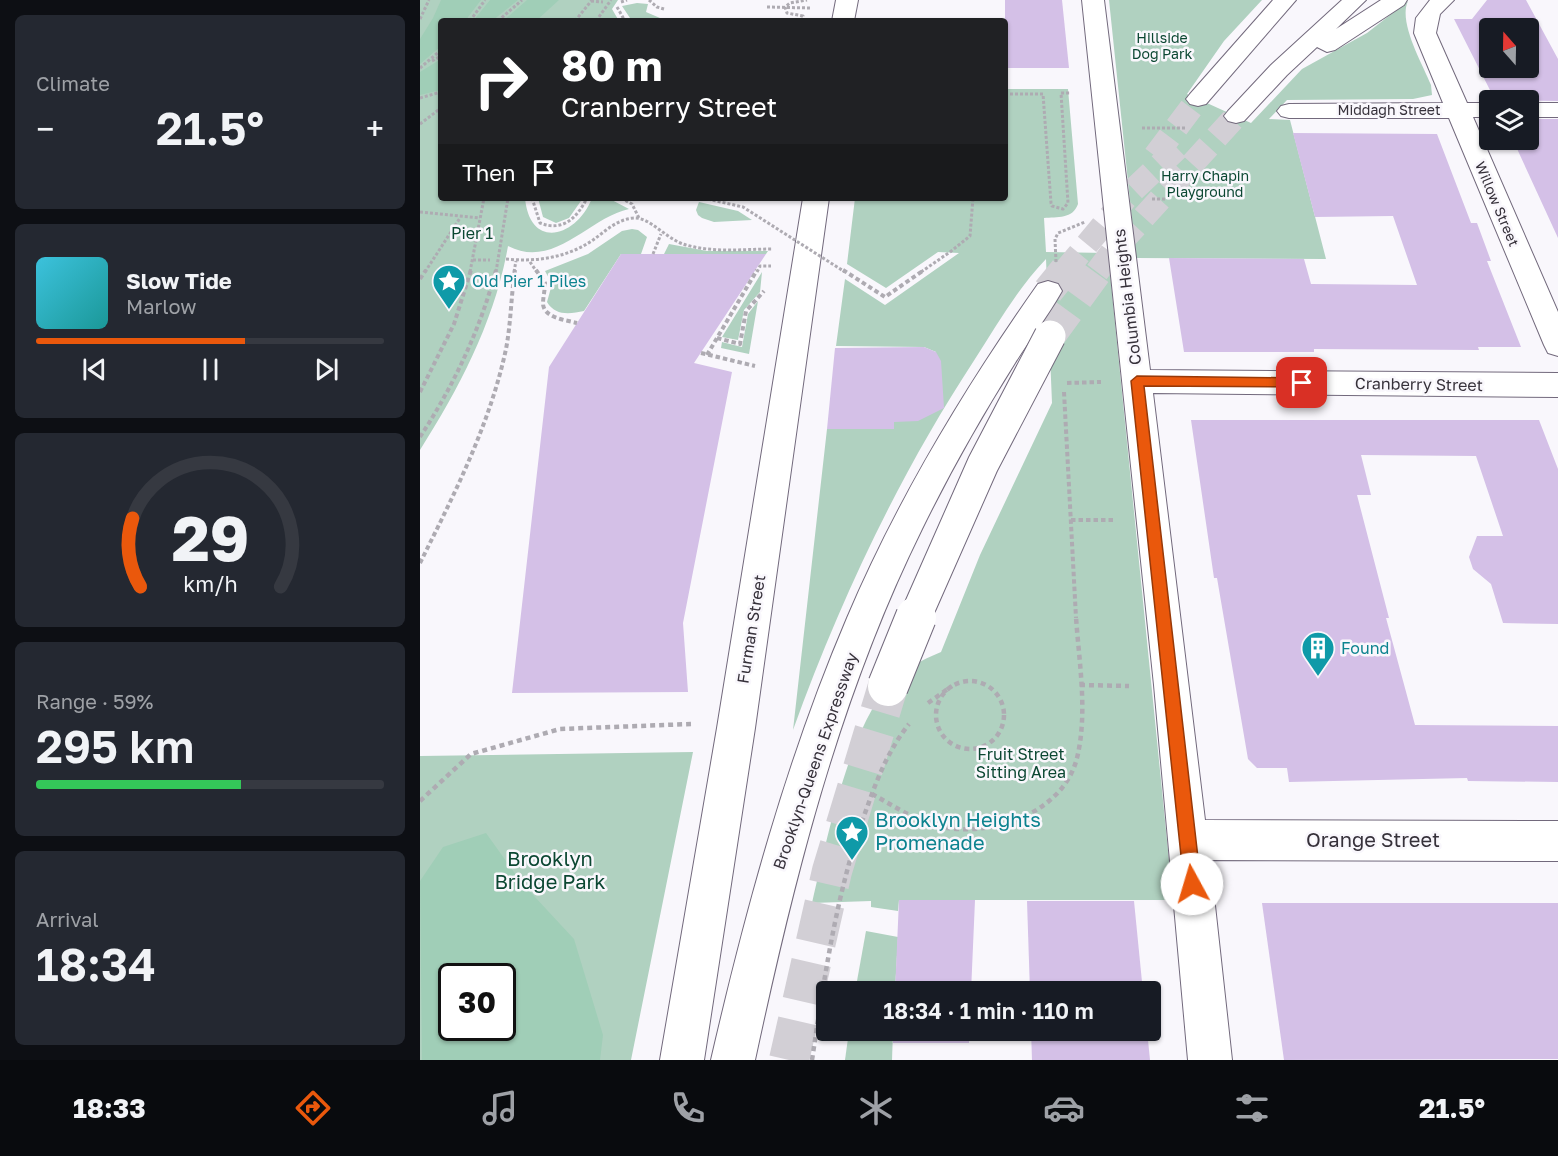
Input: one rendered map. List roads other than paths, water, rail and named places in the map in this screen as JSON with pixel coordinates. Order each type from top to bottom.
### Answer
[{"type":"main road","points":[[844,18],[847,0]]},
{"type":"main road","name":"Columbia Heights","points":[[1093,0],[1188,840],[1210,1060]]},
{"type":"main road","points":[[1218,108],[1285,0]]},
{"type":"main road","points":[[1218,108],[1331,0]]},
{"type":"main road","points":[[1280,70],[1356,0]]},
{"type":"main road","points":[[1218,108],[1280,70],[1360,26],[1396,0]]},
{"type":"main road","name":"Willow Street","points":[[1443,0],[1429,12],[1424,23],[1425,33],[1558,345]]},
{"type":"main road","name":"Middagh Street","points":[[1289,111],[1479,110]]},
{"type":"main road","points":[[1539,110],[1558,110]]},
{"type":"main road","name":"Furman Street","points":[[682,1060],[816,201]]},
{"type":"main road","name":"Brooklyn-Queens Expressway","points":[[733,1060],[775,880],[841,679],[892,556],[917,508],[988,382],[1052,277]]},
{"type":"main road","points":[[888,687],[940,558],[985,463],[1050,336]]},
{"type":"main road","name":"Cranberry Street","points":[[1137,381],[1558,385]]},
{"type":"main road","name":"Orange Street","points":[[1188,840],[1558,841]]},
{"type":"tunnel","points":[[1155,156],[1198,99]]},
{"type":"tunnel","points":[[1097,272],[1112,252],[1236,116]]},
{"type":"tunnel","points":[[1064,272],[1129,194],[1182,144]]},
{"type":"tunnel","points":[[1048,291],[1065,270]]},
{"type":"tunnel","points":[[1050,336],[1098,270]]},
{"type":"tunnel","points":[[789,1060],[832,871],[888,686]]},
{"type":"place","name":"Old Pier 1 Piles","points":[[449,310]]},
{"type":"place","name":"Found","points":[[1318,677]]},
{"type":"place","name":"Brooklyn Heights Promenade","points":[[852,861]]},
{"type":"park label","name":"Hillside Dog Park","points":[[1162,46]]},
{"type":"park label","name":"Harry Chapin Playground","points":[[1205,184]]},
{"type":"park label","name":"Pier 1","points":[[472,233]]},
{"type":"park label","name":"Fruit Street Sitting Area","points":[[1021,763]]},
{"type":"park label","name":"Brooklyn Bridge Park","points":[[550,870]]}]
